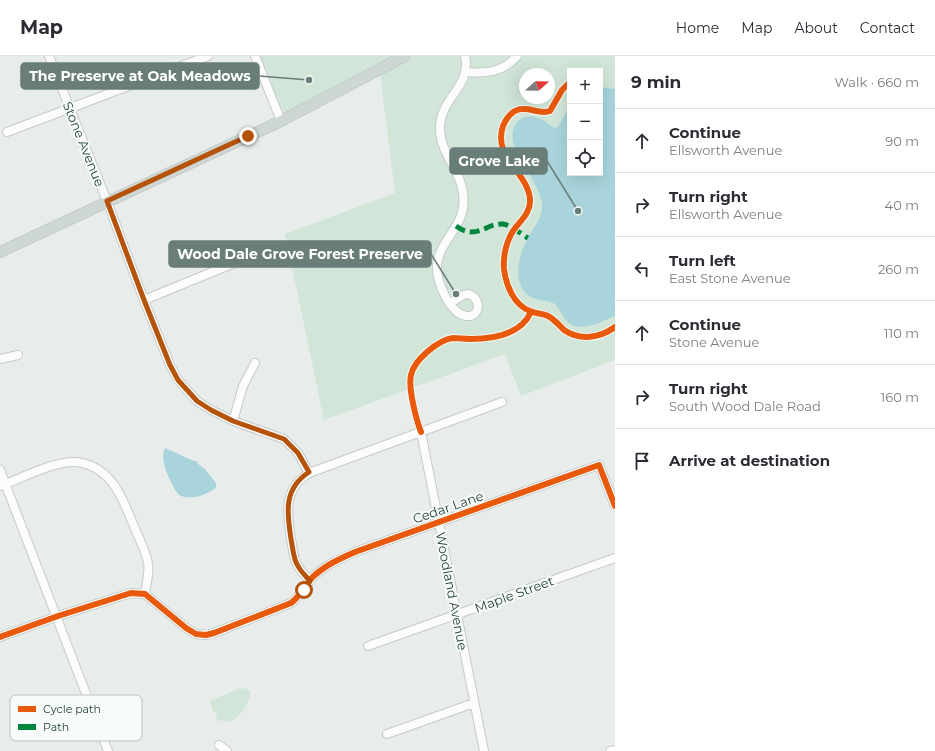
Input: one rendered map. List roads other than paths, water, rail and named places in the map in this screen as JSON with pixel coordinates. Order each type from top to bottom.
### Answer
[{"type":"main road","points":[[0,252],[282,121],[405,56]]},
{"type":"street","name":"Stone Avenue","points":[[49,56],[107,201],[144,300],[170,365],[178,380],[197,401],[211,410],[233,421],[284,439],[298,453],[309,472]]},
{"type":"street","points":[[7,132],[208,56]]},
{"type":"street","points":[[255,56],[282,121]]},
{"type":"street","points":[[451,303],[440,285],[436,272],[437,264],[443,245],[461,217],[464,199],[461,180],[443,146],[440,127],[446,105],[461,84],[466,72],[465,56]]},
{"type":"street","points":[[466,72],[480,74],[494,72],[507,65],[517,56]]},
{"type":"street","points":[[144,300],[244,259],[259,256],[272,258]]},
{"type":"street","points":[[0,359],[18,355]]},
{"type":"street","points":[[233,421],[243,386],[255,363]]},
{"type":"street","points":[[310,581],[297,566],[287,506],[295,487],[302,477],[309,472],[502,402]]},
{"type":"street","name":"Woodland Avenue","points":[[421,432],[484,751]]},
{"type":"street","points":[[0,637],[58,616],[131,593],[145,594],[148,567],[143,548],[121,494],[112,481],[100,470],[81,462],[64,463],[3,485]]},
{"type":"street","name":"Cedar Lane","points":[[145,594],[186,628],[196,634],[206,635],[291,603],[321,570],[335,561],[355,552],[599,465],[615,506]]},
{"type":"street","points":[[0,470],[3,485],[58,616],[87,695]]},
{"type":"street","name":"Maple Street","points":[[368,646],[615,558]]},
{"type":"street","points":[[387,734],[474,703]]},
{"type":"street","points":[[104,741],[108,751]]},
{"type":"street","points":[[219,745],[227,751]]},
{"type":"street","points":[[610,751],[615,750]]},
{"type":"water","points":[[603,87],[615,89],[615,316],[585,327],[578,327],[566,320],[555,304],[529,296],[520,284],[518,270],[521,254],[539,219],[542,204],[539,192],[515,149],[513,142],[513,129],[519,120],[524,117],[538,118],[554,128],[558,127],[567,110],[567,176],[603,176]]},
{"type":"water","points":[[165,448],[197,461],[198,464],[205,469],[216,483],[216,488],[208,493],[193,497],[184,497],[179,495],[167,473],[163,459]]},
{"type":"place","name":"The Preserve at Oak Meadows","points":[[309,80]]},
{"type":"place","name":"Grove Lake","points":[[578,211]]},
{"type":"place","name":"Wood Dale Grove Forest Preserve","points":[[456,294]]}]
